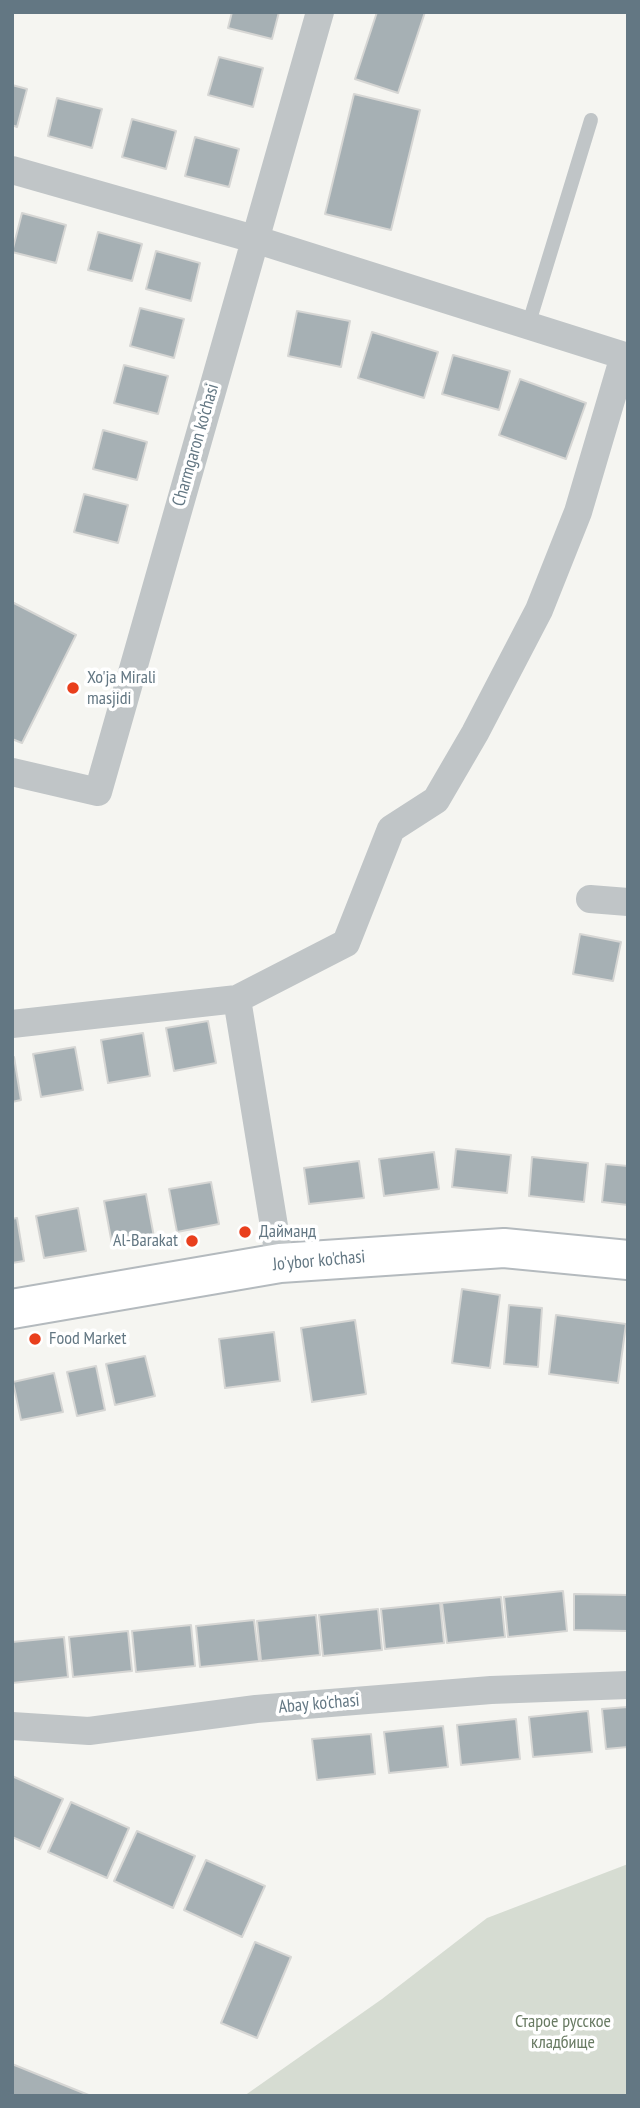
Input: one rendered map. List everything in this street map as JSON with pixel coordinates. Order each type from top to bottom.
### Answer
[{"type":"street","name":"Charmgaron ko'chasi","points":[[12,772],[99,792],[320,12]]},
{"type":"street","points":[[12,170],[254,239],[626,356],[578,512],[539,610],[475,733],[436,800],[391,829],[346,943],[236,999],[12,1024]]},
{"type":"street","points":[[590,899],[628,902]]},
{"type":"street","points":[[236,999],[280,1263]]},
{"type":"street","name":"Jo'ybor ko'chasi","points":[[12,1309],[280,1263],[504,1248],[628,1260]]},
{"type":"street","name":"Abay ko'chasi","points":[[12,1726],[89,1731],[256,1709],[491,1690],[628,1685]]},
{"type":"lane","points":[[528,326],[591,120]]},
{"type":"green space","name":"Старое русское кладбище","points":[[628,1864],[628,2096],[244,2096],[382,1999],[487,1918]]},
{"type":"building","points":[[232,12],[279,12],[272,39],[228,28]]},
{"type":"building","points":[[377,12],[425,12],[398,93],[355,79]]},
{"type":"building","points":[[219,57],[263,68],[253,107],[208,95]]},
{"type":"building","points":[[12,85],[27,89],[17,127],[12,125]]},
{"type":"building","points":[[354,94],[420,110],[391,230],[325,214]]},
{"type":"building","points":[[57,98],[102,109],[92,148],[48,136]]},
{"type":"building","points":[[132,119],[176,131],[166,169],[122,157]]},
{"type":"building","points":[[195,137],[239,149],[229,187],[185,176]]},
{"type":"building","points":[[22,213],[66,225],[56,263],[12,252]]},
{"type":"building","points":[[98,232],[142,244],[132,281],[88,270]]},
{"type":"building","points":[[156,251],[200,263],[191,301],[146,289]]},
{"type":"building","points":[[140,308],[184,319],[174,358],[130,346]]},
{"type":"building","points":[[297,311],[350,321],[341,367],[288,356]]},
{"type":"building","points":[[372,332],[438,352],[424,398],[358,378]]},
{"type":"building","points":[[453,355],[510,371],[499,410],[442,394]]},
{"type":"building","points":[[124,365],[168,376],[158,414],[114,403]]},
{"type":"building","points":[[520,379],[586,403],[566,459],[499,435]]},
{"type":"building","points":[[103,430],[147,442],[137,480],[93,469]]},
{"type":"building","points":[[84,494],[128,505],[118,543],[74,532]]},
{"type":"building","points":[[12,602],[76,635],[22,743],[12,739]]},
{"type":"building","points":[[580,934],[621,942],[613,981],[573,974]]},
{"type":"building","points":[[208,1021],[216,1063],[174,1071],[166,1028]]},
{"type":"building","points":[[143,1033],[150,1076],[108,1083],[101,1040]]},
{"type":"building","points":[[75,1047],[83,1090],[41,1097],[33,1054]]},
{"type":"building","points":[[14,1057],[21,1100],[12,1102],[12,1058]]},
{"type":"building","points":[[456,1149],[511,1155],[507,1193],[452,1187]]},
{"type":"building","points":[[434,1152],[439,1189],[384,1196],[379,1159]]},
{"type":"building","points":[[532,1157],[588,1163],[584,1202],[529,1196]]},
{"type":"building","points":[[359,1161],[364,1198],[309,1204],[304,1168]]},
{"type":"building","points":[[606,1164],[628,1166],[628,1205],[602,1202]]},
{"type":"building","points":[[211,1182],[219,1224],[177,1232],[169,1189]]},
{"type":"building","points":[[146,1194],[154,1237],[112,1244],[104,1201]]},
{"type":"building","points":[[78,1208],[86,1251],[44,1258],[36,1216]]},
{"type":"building","points":[[17,1218],[24,1261],[12,1263],[12,1219]]},
{"type":"building","points":[[462,1289],[500,1295],[490,1368],[452,1363]]},
{"type":"building","points":[[509,1305],[542,1308],[538,1367],[504,1364]]},
{"type":"building","points":[[556,1315],[626,1324],[618,1383],[549,1374]]},
{"type":"building","points":[[355,1320],[366,1394],[312,1402],[301,1328]]},
{"type":"building","points":[[274,1332],[280,1381],[225,1388],[219,1339]]},
{"type":"building","points":[[145,1356],[155,1396],[115,1405],[106,1364]]},
{"type":"building","points":[[96,1366],[105,1410],[77,1416],[67,1372]]},
{"type":"building","points":[[54,1373],[63,1412],[21,1420],[13,1382]]},
{"type":"building","points":[[563,1591],[567,1631],[508,1637],[504,1597]]},
{"type":"building","points":[[574,1594],[628,1595],[628,1631],[574,1630]]},
{"type":"building","points":[[501,1597],[505,1637],[447,1643],[442,1603]]},
{"type":"building","points":[[440,1603],[444,1643],[385,1649],[381,1609]]},
{"type":"building","points":[[378,1609],[382,1650],[323,1656],[319,1615]]},
{"type":"building","points":[[316,1615],[320,1655],[261,1661],[257,1621]]},
{"type":"building","points":[[254,1620],[259,1661],[200,1667],[196,1626]]},
{"type":"building","points":[[191,1625],[195,1666],[136,1672],[132,1631]]},
{"type":"building","points":[[128,1631],[132,1671],[73,1677],[69,1637]]},
{"type":"building","points":[[64,1637],[68,1677],[12,1683],[12,1642]]},
{"type":"building","points":[[628,1707],[628,1747],[606,1749],[602,1709]]},
{"type":"building","points":[[588,1711],[592,1752],[533,1757],[529,1717]]},
{"type":"building","points":[[516,1719],[520,1759],[461,1765],[457,1725]]},
{"type":"building","points":[[443,1726],[448,1767],[389,1773],[384,1732]]},
{"type":"building","points":[[371,1734],[375,1774],[317,1780],[312,1739]]},
{"type":"building","points":[[12,1776],[63,1799],[40,1849],[12,1837]]},
{"type":"building","points":[[71,1802],[129,1828],[107,1878],[48,1852]]},
{"type":"building","points":[[137,1831],[195,1856],[173,1908],[114,1881]]},
{"type":"building","points":[[206,1860],[265,1886],[242,1937],[184,1910]]},
{"type":"building","points":[[255,1942],[291,1957],[257,2038],[221,2023]]},
{"type":"building","points":[[12,2064],[91,2096],[12,2096]]},
{"type":"place","name":"Xo'ja Mirali masjidi","points":[[73,688]]},
{"type":"place","name":"Дайманд","points":[[245,1232]]},
{"type":"place","name":"Al-Barakat","points":[[192,1241]]},
{"type":"place","name":"Food Market","points":[[35,1339]]}]
